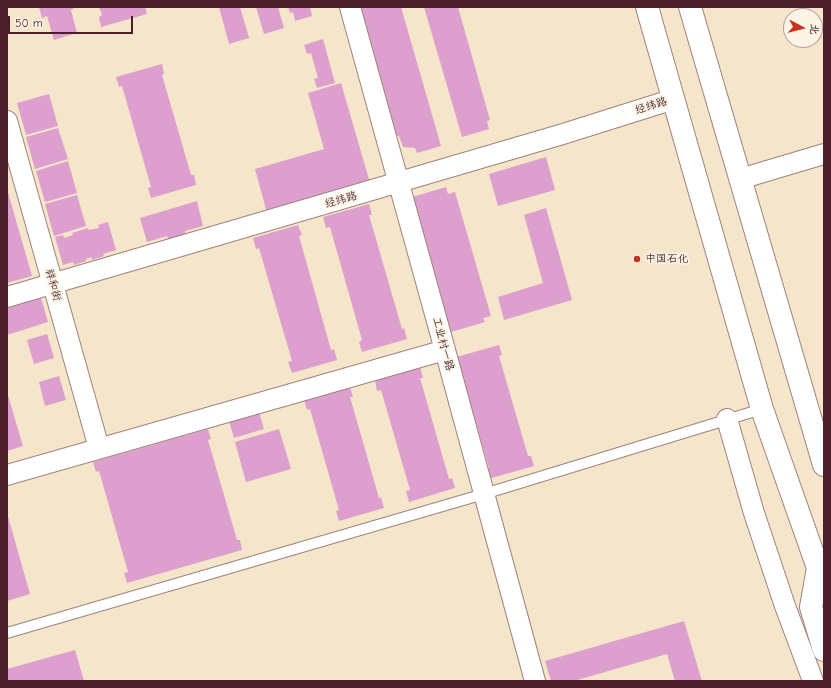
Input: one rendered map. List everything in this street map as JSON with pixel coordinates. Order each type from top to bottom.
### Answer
[{"type":"highway","points":[[647,7],[762,409],[821,577],[811,607],[824,650]]},
{"type":"highway","points":[[690,7],[823,461]]},
{"type":"street","name":"工业村一路","points":[[350,7],[535,681]]},
{"type":"street","name":"经纬路","points":[[7,297],[562,134],[674,99]]},
{"type":"street","name":"祥和街","points":[[7,121],[99,448]]},
{"type":"street","points":[[740,179],[824,154]]},
{"type":"street","points":[[7,475],[445,350]]},
{"type":"street","points":[[727,419],[754,513],[813,681]]},
{"type":"lane","points":[[7,633],[484,494],[762,409]]},
{"type":"building","points":[[39,7],[74,7],[71,10],[77,33],[54,40],[47,16],[42,18]]},
{"type":"building","points":[[99,7],[145,7],[147,14],[101,27],[99,17],[102,15]]},
{"type":"building","points":[[219,7],[240,7],[249,38],[229,44]]},
{"type":"building","points":[[256,7],[278,7],[284,28],[264,34]]},
{"type":"building","points":[[288,7],[310,7],[312,16],[295,21],[293,12],[290,13]]},
{"type":"building","points":[[358,7],[401,7],[441,146],[417,153],[415,148],[403,147],[399,136],[394,135]]},
{"type":"building","points":[[424,7],[458,7],[490,120],[487,121],[489,129],[462,137]]},
{"type":"building","points":[[323,39],[335,83],[317,88],[314,79],[318,78],[311,53],[307,54],[304,45]]},
{"type":"building","points":[[162,64],[164,74],[162,75],[191,175],[194,175],[196,185],[151,198],[148,188],[151,187],[122,86],[119,87],[116,77]]},
{"type":"building","points":[[341,83],[370,183],[267,213],[255,169],[324,149],[308,93]]},
{"type":"building","points":[[49,94],[58,126],[26,135],[17,103]]},
{"type":"building","points":[[58,128],[68,159],[35,169],[26,137]]},
{"type":"building","points":[[546,157],[555,190],[498,206],[489,174]]},
{"type":"building","points":[[68,161],[77,193],[45,202],[36,171]]},
{"type":"building","points":[[446,187],[448,194],[455,192],[491,316],[483,318],[485,322],[451,332],[412,197]]},
{"type":"building","points":[[7,189],[32,276],[7,283]]},
{"type":"building","points":[[77,195],[86,226],[54,236],[45,204]]},
{"type":"building","points":[[197,201],[203,226],[185,231],[186,235],[169,240],[167,236],[147,242],[140,218]]},
{"type":"building","points":[[369,204],[372,215],[369,215],[402,329],[404,328],[407,339],[362,352],[359,342],[362,340],[330,227],[326,228],[323,217]]},
{"type":"building","points":[[546,208],[572,300],[504,320],[498,297],[543,283],[524,215]]},
{"type":"building","points":[[108,222],[116,250],[103,254],[104,256],[92,260],[91,257],[86,259],[86,261],[74,265],[73,262],[63,265],[55,237],[63,235],[64,238],[73,235],[72,233],[88,228],[89,230],[99,228],[98,225]]},
{"type":"building","points":[[298,225],[302,235],[299,236],[331,350],[334,349],[337,360],[292,373],[288,362],[292,361],[259,248],[256,249],[253,238]]},
{"type":"building","points":[[41,298],[48,322],[7,335],[7,308]]},
{"type":"building","points":[[47,334],[54,358],[34,364],[27,340]]},
{"type":"building","points":[[499,345],[502,355],[499,356],[528,456],[531,456],[534,466],[488,479],[485,469],[489,468],[460,367],[453,358]]},
{"type":"building","points":[[420,367],[423,378],[420,378],[449,479],[452,478],[455,488],[409,502],[406,491],[410,490],[381,390],[377,391],[375,380]]},
{"type":"building","points":[[59,376],[66,400],[45,406],[39,382]]},
{"type":"building","points":[[350,387],[353,397],[350,397],[379,498],[381,497],[384,508],[339,521],[336,511],[339,510],[310,409],[307,410],[304,400]]},
{"type":"building","points":[[7,392],[23,446],[7,451]]},
{"type":"building","points":[[259,412],[264,429],[234,438],[229,421]]},
{"type":"building","points":[[208,429],[211,439],[208,440],[237,540],[240,540],[242,550],[127,583],[124,573],[128,572],[99,471],[96,472],[93,462]]},
{"type":"building","points":[[279,429],[291,469],[246,482],[235,442]]},
{"type":"building","points":[[7,513],[30,594],[7,601]]},
{"type":"building","points":[[684,621],[702,681],[675,681],[667,654],[574,681],[551,681],[545,661]]},
{"type":"building","points":[[75,650],[84,681],[7,681],[7,669]]},
{"type":"place","name":"中国石化","points":[[637,259]]}]
